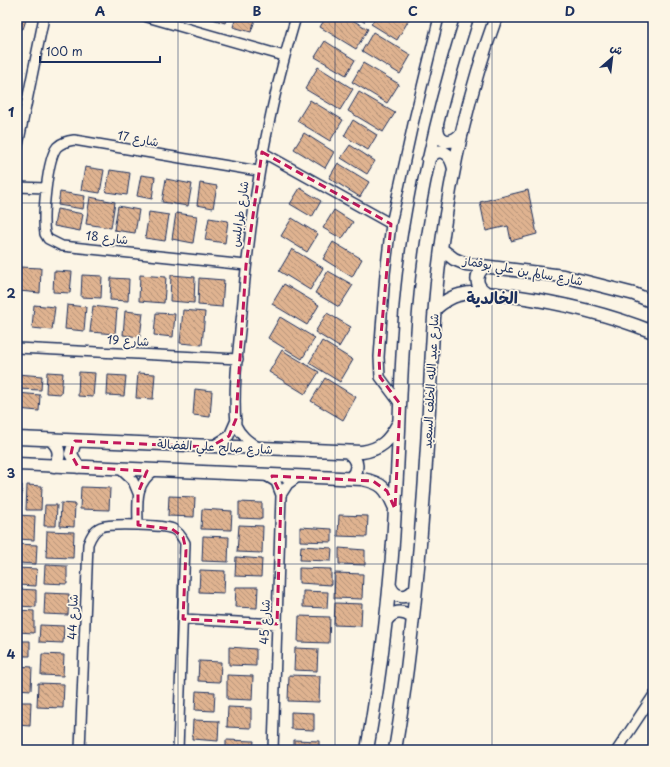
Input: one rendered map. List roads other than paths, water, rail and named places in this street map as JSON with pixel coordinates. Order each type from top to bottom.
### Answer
[{"type":"main road","points":[[368,750],[390,586],[407,302],[414,239],[428,160],[467,17]]},
{"type":"main road","name":"شارع عبد الله الخلف السعيد","points":[[395,750],[403,700],[420,544],[440,249],[454,168],[462,133],[496,17]]},
{"type":"main road","points":[[437,124],[437,132],[441,139],[449,142],[457,140],[462,133]]},
{"type":"main road","points":[[428,160],[432,155],[443,152],[449,154],[453,160],[454,168]]},
{"type":"main road","name":"شارع سالم بن علي بوقماز","points":[[440,249],[460,261],[484,267],[562,276],[634,294],[653,302]]},
{"type":"main road","points":[[484,267],[477,276],[480,289],[485,292]]},
{"type":"main road","name":"شارع سالم بن علي بوقماز","points":[[435,309],[446,300],[458,295],[485,292],[554,302],[621,319],[653,332]]},
{"type":"main road","name":"شارع صالح علي الفضالة","points":[[17,438],[349,453],[371,450],[381,446],[388,441],[399,421]]},
{"type":"main road","points":[[51,440],[58,447],[59,452],[59,457],[54,466]]},
{"type":"main road","points":[[75,441],[71,454],[78,467]]},
{"type":"main road","points":[[349,453],[356,460],[357,465],[351,478]]},
{"type":"main road","points":[[17,464],[362,479],[380,484],[386,491],[395,509]]},
{"type":"main road","points":[[390,586],[394,593],[401,597],[409,595],[414,589]]},
{"type":"main road","points":[[386,621],[388,617],[397,612],[403,612],[412,617]]},
{"type":"street","points":[[17,150],[19,123],[44,17]]},
{"type":"street","points":[[147,17],[284,56]]},
{"type":"street","name":"شارع طرابلس","points":[[261,449],[240,432],[236,419],[238,359],[246,264],[258,171],[284,56],[296,17]]},
{"type":"street","points":[[400,404],[380,377],[379,357],[391,224],[439,17]]},
{"type":"street","name":"شارع 17","points":[[46,188],[56,148],[65,141],[74,140],[258,171]]},
{"type":"street","points":[[262,152],[391,224]]},
{"type":"street","points":[[17,187],[46,188]]},
{"type":"street","name":"شارع 18","points":[[46,188],[45,234],[48,239],[62,246],[246,264]]},
{"type":"street","name":"شارع 19","points":[[17,348],[238,359]]},
{"type":"street","name":"شارع طرابلس","points":[[210,447],[229,436],[236,419]]},
{"type":"street","points":[[120,469],[133,481],[138,493]]},
{"type":"street","points":[[138,525],[138,493],[142,482],[154,471]]},
{"type":"street","points":[[266,476],[276,482],[281,495]]},
{"type":"street","points":[[281,495],[288,484],[298,477]]},
{"type":"street","name":"شارع 45","points":[[273,750],[281,495]]},
{"type":"street","name":"شارع 44","points":[[80,750],[88,544],[93,533],[102,526],[138,525],[172,529],[183,537],[186,550],[178,750]]},
{"type":"street","points":[[183,619],[277,624]]},
{"type":"street","points":[[617,750],[653,696]]},
{"type":"district","name":"الخالدية","points":[[492,298]]}]
